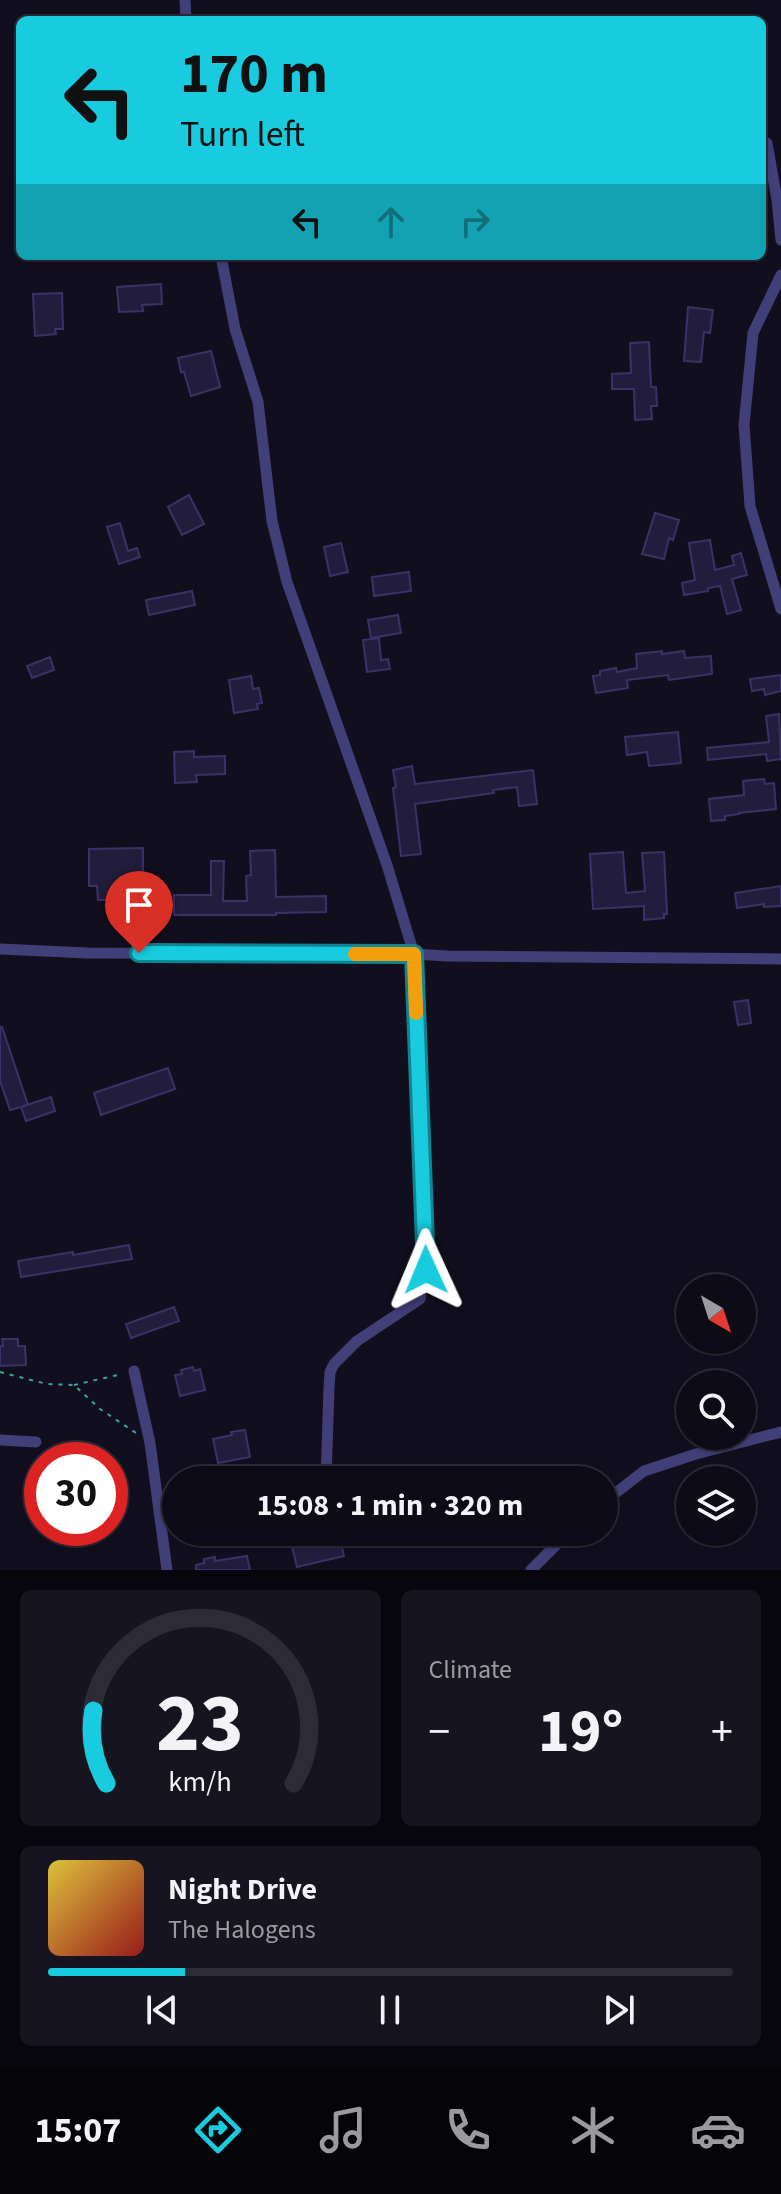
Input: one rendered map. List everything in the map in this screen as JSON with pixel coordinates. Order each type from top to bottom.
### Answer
[{"type":"street","points":[[767,143],[781,240]]},
{"type":"street","points":[[222,260],[235,329],[258,402],[272,521],[287,582],[387,865],[414,954],[426,1256],[424,1279],[420,1299],[357,1341],[334,1364],[330,1372],[326,1466]]},
{"type":"street","points":[[781,275],[753,333],[744,425],[750,506],[781,609]]},
{"type":"street","points":[[0,949],[87,953],[781,959]]},
{"type":"street","points":[[134,1371],[150,1443],[167,1570]]},
{"type":"street","points":[[618,1491],[644,1471],[781,1432]]},
{"type":"street","points":[[0,1440],[36,1442]]},
{"type":"street","points":[[531,1570],[555,1546]]},
{"type":"path","points":[[0,1372],[47,1384],[74,1385],[134,1371]]},
{"type":"path","points":[[74,1385],[100,1409],[150,1443]]},
{"type":"building","points":[[161,284],[162,304],[142,305],[143,311],[119,312],[117,287]]},
{"type":"building","points":[[62,293],[63,329],[55,329],[56,334],[35,336],[33,294]]},
{"type":"building","points":[[688,307],[713,310],[710,333],[704,332],[701,362],[684,361]]},
{"type":"building","points":[[649,342],[651,387],[656,387],[657,406],[651,406],[652,419],[635,420],[634,389],[612,389],[612,374],[631,373],[630,343]]},
{"type":"building","points":[[211,351],[220,387],[191,396],[178,358]]},
{"type":"building","points":[[189,495],[204,524],[182,535],[168,507]]},
{"type":"building","points":[[655,513],[679,520],[673,540],[669,538],[664,559],[642,554]]},
{"type":"building","points":[[120,523],[128,551],[137,548],[140,557],[119,564],[107,527]]},
{"type":"building","points":[[710,540],[715,570],[734,565],[732,556],[741,553],[747,575],[732,579],[741,610],[727,614],[720,586],[684,595],[682,583],[695,580],[689,543]]},
{"type":"building","points":[[341,543],[348,572],[330,576],[324,547]]},
{"type":"building","points":[[409,572],[411,591],[374,596],[372,577]]},
{"type":"building","points":[[192,591],[195,605],[149,615],[146,600]]},
{"type":"building","points":[[398,615],[401,633],[371,638],[368,620]]},
{"type":"building","points":[[379,638],[381,660],[388,659],[390,669],[367,672],[363,640]]},
{"type":"building","points":[[662,651],[662,654],[684,651],[685,658],[711,656],[712,674],[669,680],[668,675],[627,680],[628,688],[596,693],[593,676],[600,675],[600,671],[637,668],[636,654]]},
{"type":"building","points":[[50,657],[54,670],[32,678],[27,666]]},
{"type":"building","points":[[781,675],[781,691],[765,695],[764,689],[752,691],[750,679]]},
{"type":"building","points":[[251,676],[253,689],[259,688],[262,703],[257,704],[258,709],[234,713],[229,680]]},
{"type":"building","points":[[779,714],[781,759],[767,761],[766,754],[708,760],[707,748],[769,742],[766,716]]},
{"type":"building","points":[[678,732],[681,763],[649,766],[647,752],[627,755],[625,737]]},
{"type":"building","points":[[194,751],[194,757],[225,756],[225,774],[196,775],[197,782],[175,783],[174,752]]},
{"type":"building","points":[[412,766],[415,784],[533,770],[537,804],[519,806],[517,787],[415,804],[421,854],[401,856],[393,770]]},
{"type":"building","points":[[764,779],[765,784],[774,783],[776,809],[739,813],[725,816],[725,820],[711,821],[709,799],[744,795],[743,781]]},
{"type":"building","points":[[143,848],[143,886],[135,886],[136,900],[98,900],[97,886],[89,886],[89,849]]},
{"type":"building","points":[[275,850],[276,897],[326,896],[326,912],[174,915],[174,895],[211,895],[211,861],[224,861],[223,901],[247,901],[246,876],[251,875],[250,851]]},
{"type":"building","points":[[623,852],[626,893],[645,891],[642,853],[664,852],[667,914],[664,918],[644,920],[644,906],[593,909],[590,854]]},
{"type":"building","points":[[781,886],[781,906],[764,907],[764,904],[737,908],[735,893]]},
{"type":"building","points":[[748,1000],[751,1023],[738,1025],[734,1002]]},
{"type":"building","points":[[0,1027],[28,1105],[10,1110],[0,1081]]},
{"type":"building","points":[[168,1068],[175,1089],[101,1115],[94,1093]]},
{"type":"building","points":[[51,1097],[55,1111],[26,1121],[21,1107]]},
{"type":"building","points":[[129,1245],[132,1259],[21,1277],[18,1261]]},
{"type":"building","points":[[174,1307],[179,1321],[131,1338],[126,1324]]},
{"type":"building","points":[[2,1339],[18,1339],[18,1346],[25,1346],[26,1365],[0,1366]]},
{"type":"building","points":[[193,1367],[194,1371],[200,1369],[205,1390],[180,1396],[175,1375]]},
{"type":"building","points":[[245,1430],[250,1457],[218,1463],[213,1439]]},
{"type":"building","points":[[342,1546],[344,1556],[297,1567],[292,1547]]},
{"type":"building","points":[[247,1556],[250,1570],[196,1570],[196,1565],[204,1563],[204,1559],[215,1557],[215,1561]]},
{"type":"slow traffic","points":[[355,954],[414,954],[416,1013]]},
{"type":"route","points":[[139,953],[414,954],[426,1270]]}]
